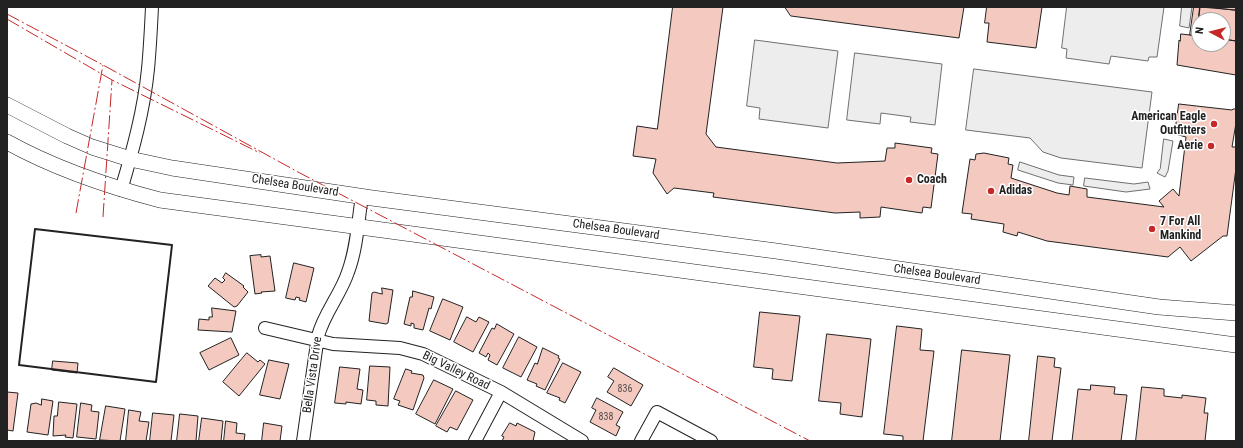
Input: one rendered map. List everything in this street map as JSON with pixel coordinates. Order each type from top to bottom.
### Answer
[{"type":"main road","name":"Chelsea Boulevard","points":[[7,106],[67,136],[98,149],[130,159],[179,169],[362,196],[776,250],[1159,307],[1236,313]]},
{"type":"main road","points":[[7,142],[56,166],[121,190],[160,200],[1236,344]]},
{"type":"street","points":[[121,190],[130,159],[146,83],[152,7]]},
{"type":"street","name":"Bella Vista Drive","points":[[303,441],[317,340],[322,323],[348,272],[358,227],[362,196]]},
{"type":"street","name":"Big Valley Road","points":[[265,328],[337,345],[392,347],[416,351],[439,360],[500,392],[582,441]]},
{"type":"street","points":[[476,441],[500,392]]},
{"type":"street","points":[[641,441],[657,412],[711,441]]},
{"type":"shaded area","points":[[1067,7],[1164,7],[1157,57],[1149,57],[1148,61],[1111,56],[1109,64],[1066,58],[1067,49],[1062,48]]},
{"type":"shaded area","points":[[1182,7],[1192,7],[1189,28],[1180,26]]},
{"type":"shaded area","points":[[755,40],[838,51],[828,128],[759,119],[760,108],[747,106]]},
{"type":"shaded area","points":[[855,53],[942,64],[935,125],[910,122],[911,117],[881,113],[880,124],[847,120]]},
{"type":"shaded area","points":[[974,69],[1152,92],[1142,168],[1061,158],[1043,152],[1030,138],[966,130]]},
{"type":"shaded area","points":[[1164,139],[1173,141],[1168,171],[1165,177],[1157,173],[1160,169]]},
{"type":"shaded area","points":[[1020,162],[1059,175],[1074,177],[1073,185],[1058,183],[1018,170]]},
{"type":"shaded area","points":[[1085,178],[1134,184],[1148,182],[1150,189],[1126,192],[1084,186]]},
{"type":"building","points":[[673,7],[723,7],[706,134],[716,147],[837,163],[885,161],[887,148],[895,148],[895,143],[932,148],[931,153],[938,154],[931,208],[923,207],[922,213],[881,207],[880,217],[860,218],[860,212],[835,213],[713,197],[714,193],[674,188],[667,194],[653,173],[656,159],[633,156],[637,126],[657,129]]},
{"type":"building","points":[[785,7],[964,7],[959,38],[791,16]]},
{"type":"building","points":[[987,7],[1042,7],[1036,48],[987,42],[989,23],[985,23]]},
{"type":"building","points":[[1194,7],[1200,7],[1199,12],[1193,12]]},
{"type":"building","points":[[1200,7],[1236,10],[1236,41],[1231,40],[1231,12],[1199,12]]},
{"type":"building","points":[[1209,7],[1236,7],[1236,10]]},
{"type":"building","points":[[1181,34],[1191,35],[1191,52],[1231,52],[1231,40],[1236,41],[1236,75],[1177,65],[1179,40],[1180,41]]},
{"type":"building","points":[[1179,104],[1232,110],[1236,109],[1236,123],[1232,147],[1236,147],[1236,168],[1227,236],[1223,236],[1191,261],[1180,247],[1168,257],[1047,241],[1018,232],[1017,236],[1003,232],[1004,224],[971,219],[972,214],[962,213],[970,159],[975,160],[976,154],[984,153],[1009,158],[1008,164],[1013,165],[1011,178],[1057,193],[1069,195],[1070,186],[1087,189],[1087,197],[1164,207],[1159,201],[1173,189],[1179,196],[1186,137],[1175,134]]},
{"type":"building","points":[[261,255],[261,257],[270,256],[275,291],[255,294],[250,256]]},
{"type":"building","points":[[294,263],[314,268],[306,302],[299,300],[300,298],[296,297],[295,300],[286,298]]},
{"type":"building","points":[[226,273],[244,286],[243,287],[248,292],[237,306],[234,307],[208,286],[215,278],[222,283],[225,280],[223,278]]},
{"type":"building","points":[[382,288],[393,290],[388,323],[386,324],[369,321],[372,293],[382,294]]},
{"type":"building","points":[[413,291],[434,297],[431,309],[429,308],[423,330],[414,328],[414,324],[411,323],[411,326],[404,324],[410,297],[412,297]]},
{"type":"building","points":[[443,299],[463,307],[450,340],[430,331]]},
{"type":"building","points":[[212,308],[236,311],[232,332],[198,330],[199,319],[209,320],[209,317],[212,317]]},
{"type":"building","points":[[760,312],[800,316],[792,381],[772,379],[773,369],[754,367]]},
{"type":"building","points":[[467,317],[476,322],[479,317],[489,322],[473,352],[454,342]]},
{"type":"building","points":[[497,324],[514,334],[497,365],[488,360],[490,355],[488,353],[486,357],[479,353],[492,328],[494,329]]},
{"type":"building","points":[[897,326],[922,329],[920,350],[934,351],[923,441],[903,441],[903,436],[884,434]]},
{"type":"building","points":[[827,334],[871,339],[862,417],[840,414],[841,403],[819,401]]},
{"type":"building","points":[[519,337],[537,347],[521,377],[503,368]]},
{"type":"building","points":[[231,338],[239,355],[209,370],[200,353]]},
{"type":"building","points":[[543,348],[559,356],[558,358],[560,359],[545,390],[536,386],[537,384],[527,380],[535,363],[537,364]]},
{"type":"building","points":[[962,350],[1010,355],[1000,441],[952,441]]},
{"type":"building","points":[[247,353],[258,362],[260,360],[265,364],[239,396],[223,382]]},
{"type":"building","points":[[1038,356],[1055,358],[1054,367],[1061,368],[1052,441],[1029,441]]},
{"type":"building","points":[[269,360],[289,364],[280,399],[260,395]]},
{"type":"building","points":[[53,361],[78,363],[77,373],[52,370]]},
{"type":"building","points":[[563,363],[581,372],[565,403],[559,400],[560,398],[547,393]]},
{"type":"building","points":[[370,366],[390,367],[388,406],[376,405],[376,401],[367,400]]},
{"type":"building","points":[[340,367],[360,369],[357,389],[363,390],[361,404],[346,402],[346,404],[335,403]]},
{"type":"building","points":[[614,368],[643,385],[631,406],[607,392],[614,381],[608,377]]},
{"type":"building","points":[[406,369],[412,371],[411,373],[423,375],[424,378],[413,410],[398,405],[400,401],[394,399]]},
{"type":"building","points":[[434,380],[453,389],[435,424],[416,414]]},
{"type":"building","points":[[1091,385],[1115,387],[1114,394],[1127,395],[1121,441],[1072,441],[1078,389],[1090,390]]},
{"type":"building","points":[[1142,387],[1164,389],[1164,396],[1182,398],[1182,395],[1206,398],[1204,413],[1208,413],[1205,441],[1136,441]]},
{"type":"building","points":[[456,391],[473,400],[457,430],[450,427],[447,432],[436,426]]},
{"type":"building","points":[[7,392],[18,393],[13,431],[7,430]]},
{"type":"building","points":[[597,398],[623,412],[616,425],[620,427],[616,436],[590,422],[596,410],[592,408]]},
{"type":"building","points":[[42,399],[53,401],[48,435],[27,432],[31,404],[36,403],[41,405]]},
{"type":"building","points":[[59,402],[77,404],[73,438],[65,437],[66,435],[53,436],[54,416],[57,416]]},
{"type":"building","points":[[81,403],[92,405],[91,411],[99,412],[96,439],[77,437]]},
{"type":"building","points":[[106,406],[125,409],[120,441],[100,440]]},
{"type":"building","points":[[129,410],[141,412],[139,421],[149,422],[146,441],[126,441]]},
{"type":"building","points":[[153,413],[174,415],[171,441],[150,441]]},
{"type":"building","points":[[180,414],[198,416],[196,441],[177,441]]},
{"type":"building","points":[[202,418],[223,421],[221,441],[199,441]]},
{"type":"building","points":[[226,421],[237,423],[236,433],[245,434],[244,441],[224,441]]},
{"type":"building","points":[[264,423],[282,426],[280,441],[262,441]]},
{"type":"building","points":[[510,423],[516,426],[517,423],[535,432],[533,441],[502,441],[504,437],[502,436]]},
{"type":"wall","points":[[35,229],[172,245],[156,382],[19,365],[35,229]]},
{"type":"power","points":[[7,14],[298,172],[810,441]]},
{"type":"power","points":[[7,19],[112,80],[260,153]]},
{"type":"power","points":[[76,213],[103,65]]},
{"type":"power","points":[[103,217],[112,80]]},
{"type":"place","name":"American Eagle Outfitters","points":[[1214,124]]},
{"type":"place","name":"Aerie","points":[[1211,146]]},
{"type":"place","name":"Coach","points":[[909,180]]},
{"type":"place","name":"Adidas","points":[[991,191]]},
{"type":"place","name":"7 For All Mankind","points":[[1152,229]]}]
